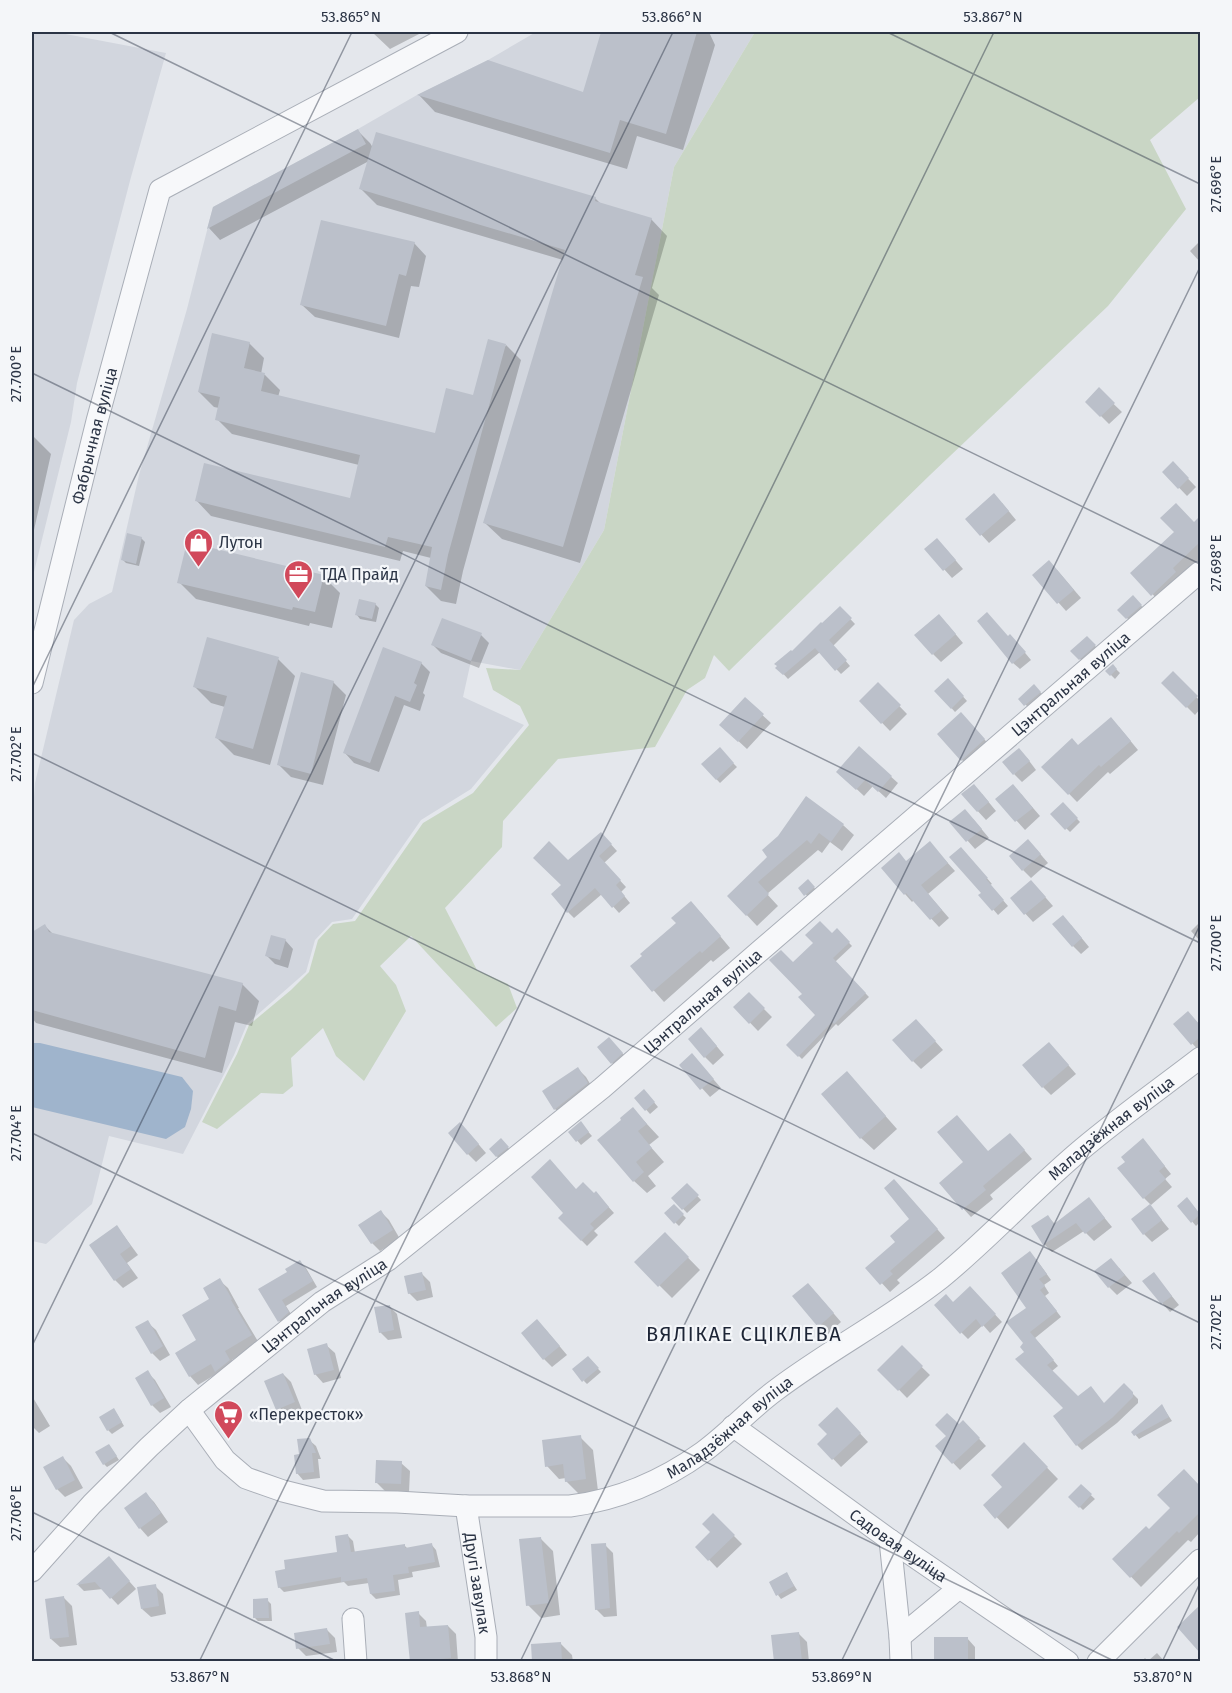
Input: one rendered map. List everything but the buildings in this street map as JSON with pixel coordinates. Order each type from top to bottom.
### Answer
[{"type":"street","name":"Фабрычная вуліца","points":[[32,683],[97,421],[160,190],[457,32]]},
{"type":"street","name":"Цэнтральная вуліца","points":[[32,1571],[92,1504],[189,1410],[322,1302],[388,1260],[603,1088],[1200,572]]},
{"type":"street","name":"Маладзёжная вуліца","points":[[189,1410],[225,1460],[246,1478],[273,1488],[323,1501],[465,1506],[570,1506],[611,1498],[637,1489],[705,1451],[775,1390],[938,1279],[967,1256],[1082,1149],[1200,1058]]},
{"type":"street","name":"Садовая вуліца","points":[[733,1426],[890,1540],[1068,1662]]},
{"type":"street","name":"Другі завулак","points":[[465,1506],[486,1637],[486,1662]]},
{"type":"street","points":[[890,1540],[901,1662]]},
{"type":"street","points":[[1098,1662],[1200,1560]]},
{"type":"street","points":[[900,1637],[959,1588]]},
{"type":"street","points":[[352,1619],[356,1662]]},
{"type":"shaded area","points":[[32,32],[55,32],[166,53],[77,383],[71,422],[32,580]]},
{"type":"shaded area","points":[[536,32],[755,32],[674,167],[604,530],[520,670],[471,661],[463,697],[524,725],[471,789],[421,820],[352,919],[332,922],[315,940],[306,972],[247,1024],[234,1055],[183,1154],[109,1136],[92,1204],[46,1244],[32,1241],[32,798],[74,620],[89,604],[112,592],[139,475],[187,309],[213,207]]},
{"type":"green space","points":[[755,32],[1200,32],[1200,97],[1150,140],[1186,209],[1108,306],[729,671],[714,655],[705,678],[687,690],[655,747],[558,759],[503,821],[502,847],[445,908],[477,970],[508,984],[517,1008],[496,1027],[411,936],[380,966],[396,985],[406,1011],[364,1081],[336,1056],[323,1028],[291,1058],[293,1086],[283,1094],[261,1093],[217,1129],[202,1122],[237,1054],[249,1025],[309,972],[318,940],[333,924],[355,921],[423,823],[473,793],[529,725],[520,706],[493,690],[486,668],[520,670],[604,530],[674,167]]},
{"type":"water","points":[[32,1043],[182,1077],[193,1091],[191,1109],[185,1127],[166,1139],[32,1107]]},
{"type":"place","name":"Лутон","points":[[198,568]]},
{"type":"place","name":"ТДА Прайд","points":[[299,600]]},
{"type":"place","name":"«Перекресток»","points":[[228,1440]]},
{"type":"district","name":"ВЯЛІКАЕ СЦІКЛЕВА","points":[[744,1334]]}]
